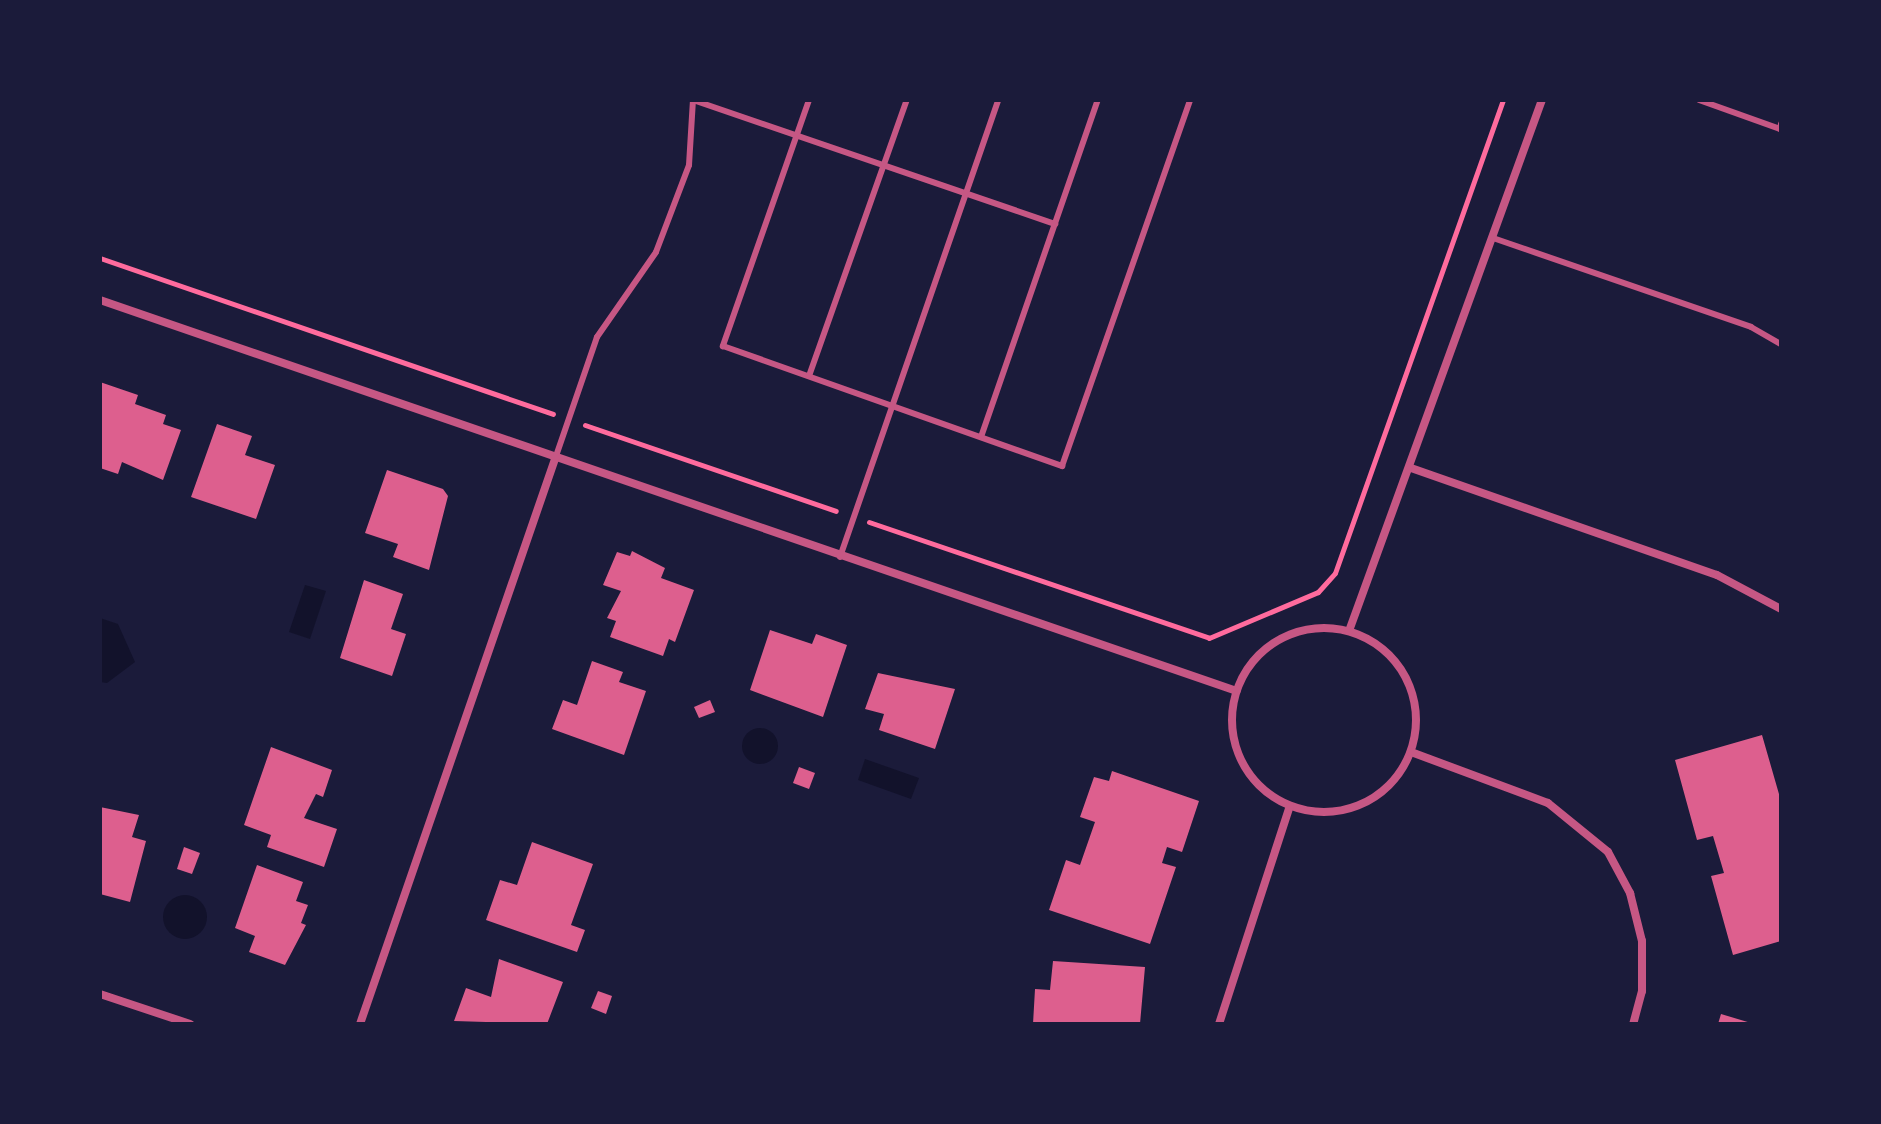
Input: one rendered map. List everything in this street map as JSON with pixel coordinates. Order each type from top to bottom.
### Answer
[{"type":"street","points":[[1349,631],[1411,468],[1542,100]]},
{"type":"street","points":[[100,300],[1237,691]]},
{"type":"street","points":[[360,1024],[555,459]]},
{"type":"street","points":[[1411,468],[1717,575],[1781,609]]},
{"type":"street","points":[[1315,629],[1349,631],[1382,649],[1406,678],[1416,715],[1411,752],[1391,784],[1362,805],[1326,813],[1290,806],[1260,788],[1240,760],[1232,726],[1237,691],[1254,661],[1281,639],[1315,629]]},
{"type":"street","points":[[1411,752],[1548,803],[1608,852],[1630,893],[1642,941],[1642,991],[1633,1024]]},
{"type":"street","points":[[1219,1024],[1290,806]]},
{"type":"street","points":[[100,994],[190,1024]]},
{"type":"lane","points":[[555,459],[597,337],[662,238],[689,165],[693,100],[1055,224]]},
{"type":"lane","points":[[809,100],[723,346],[1062,466],[1190,100]]},
{"type":"lane","points":[[809,376],[907,100]]},
{"type":"lane","points":[[840,557],[998,100]]},
{"type":"lane","points":[[981,437],[1098,100]]},
{"type":"lane","points":[[1699,100],[1781,127]]},
{"type":"lane","points":[[1493,238],[1751,327],[1781,344]]},
{"type":"shaded area","points":[[305,585],[326,591],[310,639],[289,632]]},
{"type":"shaded area","points":[[100,618],[118,624],[135,662],[107,683],[100,682]]},
{"type":"shaded area","points":[[760,728],[773,733],[778,746],[773,759],[760,764],[747,759],[742,746],[747,733]]},
{"type":"shaded area","points":[[865,759],[919,778],[911,799],[858,780]]},
{"type":"shaded area","points":[[185,895],[201,901],[207,917],[201,933],[185,939],[169,933],[163,917],[169,901]]},
{"type":"building","points":[[100,382],[138,395],[135,404],[166,415],[163,424],[181,430],[163,480],[122,462],[118,474],[100,468]]},
{"type":"building","points":[[217,424],[252,436],[245,455],[275,465],[256,519],[191,497]]},
{"type":"building","points":[[387,470],[443,489],[448,496],[429,570],[393,557],[398,544],[365,533]]},
{"type":"building","points":[[632,551],[665,568],[661,578],[694,590],[675,642],[669,639],[663,656],[610,637],[616,621],[607,618],[621,591],[603,585],[617,552],[630,556]]},
{"type":"building","points":[[364,580],[403,594],[391,629],[406,634],[392,676],[340,658]]},
{"type":"building","points":[[770,630],[812,644],[816,634],[847,645],[823,717],[750,690]]},
{"type":"building","points":[[592,661],[623,672],[619,682],[646,691],[624,755],[552,729],[563,700],[577,705]]},
{"type":"building","points":[[878,673],[955,689],[935,749],[879,730],[884,714],[865,709]]},
{"type":"building","points":[[710,700],[715,712],[699,718],[694,707]]},
{"type":"building","points":[[1762,735],[1781,801],[1781,941],[1733,955],[1711,876],[1724,873],[1713,836],[1697,840],[1675,760]]},
{"type":"building","points":[[271,747],[332,770],[323,797],[316,794],[304,818],[337,829],[324,867],[267,847],[271,835],[244,825]]},
{"type":"building","points":[[799,767],[815,773],[809,789],[793,783]]},
{"type":"building","points":[[1112,771],[1199,801],[1182,852],[1167,847],[1162,863],[1176,867],[1150,944],[1049,910],[1066,860],[1080,865],[1095,822],[1080,817],[1094,777],[1109,781]]},
{"type":"building","points":[[100,807],[139,815],[132,837],[146,841],[130,902],[100,894]]},
{"type":"building","points":[[532,842],[593,864],[571,925],[585,930],[577,952],[486,920],[500,880],[517,885]]},
{"type":"building","points":[[184,847],[200,853],[192,874],[177,869]]},
{"type":"building","points":[[257,865],[303,882],[296,901],[308,905],[301,923],[306,925],[285,965],[249,952],[255,936],[235,928]]},
{"type":"building","points":[[499,959],[563,982],[547,1024],[454,1021],[466,988],[491,997]]},
{"type":"building","points":[[1053,961],[1145,967],[1140,1024],[1033,1024],[1035,989],[1050,990]]},
{"type":"building","points":[[598,991],[612,996],[606,1014],[591,1008]]},
{"type":"building","points":[[1721,1014],[1751,1023],[1751,1024],[1718,1024]]}]
